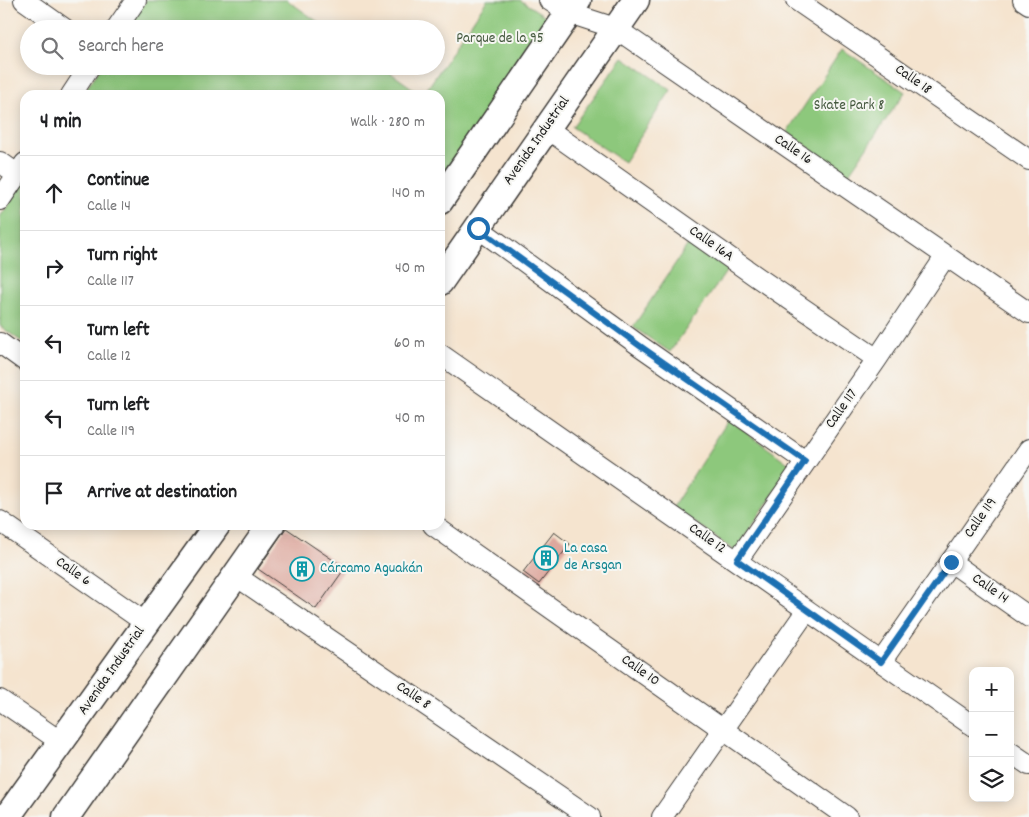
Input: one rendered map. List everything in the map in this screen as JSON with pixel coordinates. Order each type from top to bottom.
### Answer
[{"type":"street","points":[[24,0],[52,20]]},
{"type":"street","points":[[122,20],[136,0]]},
{"type":"street","name":"Avenida Industrial","points":[[445,275],[636,0]]},
{"type":"street","name":"Calle 18","points":[[796,0],[1029,160]]},
{"type":"street","points":[[1023,0],[1029,4]]},
{"type":"street","points":[[445,192],[565,4]]},
{"type":"street","name":"Calle 16","points":[[565,4],[615,28],[945,257],[1027,308]]},
{"type":"street","points":[[74,90],[84,75]]},
{"type":"street","name":"Calle 16A","points":[[546,128],[877,359]]},
{"type":"street","points":[[0,162],[20,168]]},
{"type":"street","points":[[0,200],[20,170]]},
{"type":"street","points":[[478,228],[640,346],[805,461]]},
{"type":"street","name":"Calle 117","points":[[737,560],[877,359],[945,257]]},
{"type":"street","points":[[0,343],[20,357]]},
{"type":"street","name":"Calle 12","points":[[445,357],[969,723]]},
{"type":"street","name":"Calle 119","points":[[881,662],[1026,459]]},
{"type":"street","name":"Calle 6","points":[[0,521],[146,623]]},
{"type":"street","name":"Avenida Industrial","points":[[7,817],[213,530]]},
{"type":"street","points":[[66,817],[236,576],[264,530]]},
{"type":"street","name":"Calle 10","points":[[440,530],[847,817]]},
{"type":"street","name":"Calle 14","points":[[951,562],[1029,617]]},
{"type":"street","name":"Calle 8","points":[[236,576],[590,817]]},
{"type":"street","points":[[662,817],[807,610]]},
{"type":"street","points":[[0,700],[61,742]]},
{"type":"street","points":[[1014,755],[1029,765]]},
{"type":"green space","points":[[146,0],[287,0],[315,20],[133,20]]},
{"type":"green space","name":"Parque de la 95","points":[[487,0],[520,0],[553,21],[445,176],[445,90],[426,90],[436,75],[445,75],[445,62]]},
{"type":"green space","name":"Skate Park 8","points":[[842,49],[905,92],[848,175],[787,132]]},
{"type":"green space","points":[[623,57],[671,90],[624,162],[572,127]]},
{"type":"green space","points":[[96,75],[394,75],[415,90],[85,90]]},
{"type":"green space","points":[[20,187],[20,340],[0,326],[0,217]]},
{"type":"green space","points":[[689,243],[728,269],[670,352],[633,327]]},
{"type":"green space","points":[[729,419],[792,466],[735,551],[673,507]]},
{"type":"building","name":"Cárcamo Aguakán","points":[[285,530],[289,530],[345,568],[316,609],[258,569]]},
{"type":"building","name":"La casa de Arsgan","points":[[554,532],[570,544],[539,584],[523,572]]},
{"type":"place","name":"La casa de Arsgan","points":[[546,558]]},
{"type":"place","name":"Cárcamo Aguakán","points":[[302,569]]},
{"type":"route","points":[[478,228],[640,346],[805,461],[737,560],[807,610],[881,662],[951,562]]}]
